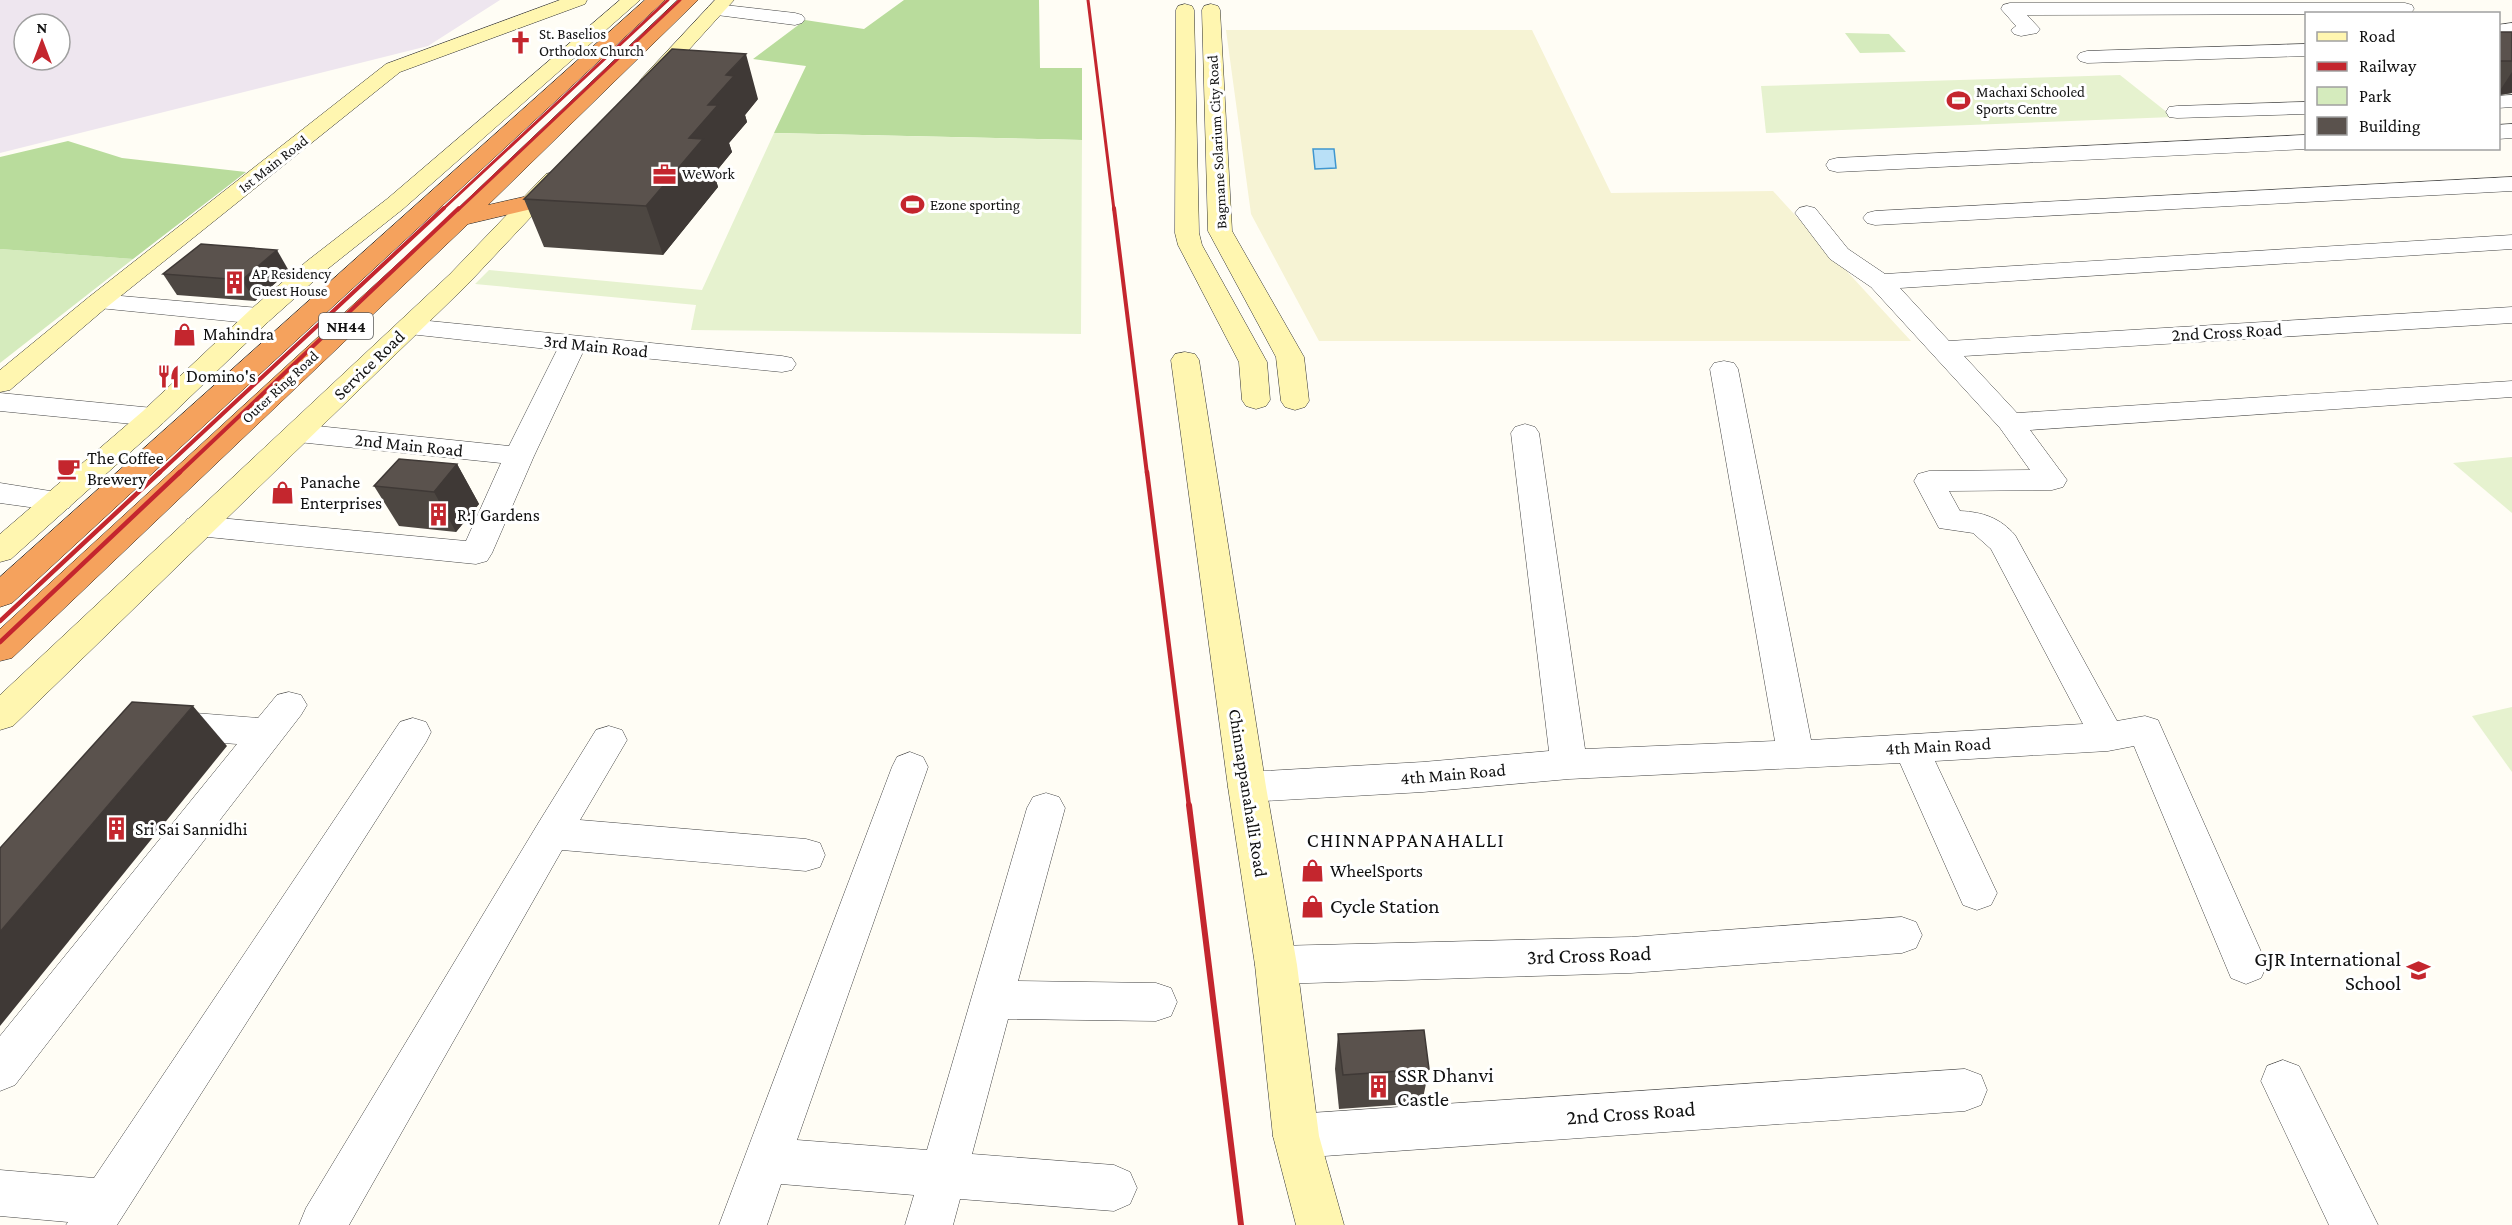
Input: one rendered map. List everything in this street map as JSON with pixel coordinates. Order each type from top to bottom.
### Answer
[{"type":"highway","name":"Outer Ring Road","points":[[0,595],[656,0]]},
{"type":"highway","name":"Outer Ring Road","points":[[0,649],[460,219],[689,0]]},
{"type":"highway","points":[[651,37],[671,58]]},
{"type":"highway","points":[[460,219],[532,202]]},
{"type":"street","name":"1st Main Road","points":[[0,384],[98,302],[393,68],[578,0]]},
{"type":"street","points":[[0,551],[153,417],[259,316],[316,266],[395,204],[631,0]]},
{"type":"street","points":[[632,100],[720,5],[795,19]]},
{"type":"street","points":[[2021,30],[2030,30],[2010,9],[2404,7]]},
{"type":"street","name":"Bagmane Solarium City Road","points":[[1185,10],[1187,234],[1190,245],[1253,362],[1256,400]]},
{"type":"street","name":"Bagmane Solarium City Road","points":[[1211,10],[1220,231],[1290,357],[1294,377],[1294,401]]},
{"type":"street","points":[[2087,57],[2305,50]]},
{"type":"street","points":[[2177,112],[2305,108]]},
{"type":"street","points":[[1837,165],[2305,142]]},
{"type":"street","name":"Service Road","points":[[0,716],[459,279],[565,168]]},
{"type":"street","points":[[1875,218],[2512,184]]},
{"type":"street","points":[[1807,213],[1839,254],[1880,282],[2010,422],[2052,480],[1929,481],[1950,521],[1979,522],[1993,530],[2004,543],[2108,737]]},
{"type":"street","points":[[1880,282],[2512,242]]},
{"type":"street","points":[[98,302],[259,316]]},
{"type":"street","name":"2nd Cross Road","points":[[1942,349],[2512,315]]},
{"type":"street","name":"3rd Main Road","points":[[409,327],[782,364]]},
{"type":"street","points":[[198,526],[476,553],[519,456],[574,343]]},
{"type":"street","name":"Chinnappanahalli Road","points":[[1185,360],[1246,787],[1276,965],[1296,1136],[1320,1225]]},
{"type":"street","points":[[1724,369],[1796,755]]},
{"type":"street","points":[[2010,422],[2512,389]]},
{"type":"street","points":[[0,402],[153,417]]},
{"type":"street","name":"2nd Main Road","points":[[298,433],[519,456]]},
{"type":"street","points":[[1525,434],[1569,764]]},
{"type":"street","points":[[0,493],[58,501]]},
{"type":"street","points":[[0,1070],[278,719],[158,724],[142,742]]},
{"type":"street","name":"4th Main Road","points":[[1246,787],[1423,777],[1569,764],[1796,755],[2108,737],[2145,730],[2246,965]]},
{"type":"street","points":[[0,1192],[98,1214],[413,732]]},
{"type":"street","points":[[323,1225],[552,833],[609,740]]},
{"type":"street","points":[[1911,748],[1977,893]]},
{"type":"street","points":[[743,1225],[910,767]]},
{"type":"street","points":[[929,1225],[1046,808]]},
{"type":"street","points":[[552,833],[806,855]]},
{"type":"street","name":"3rd Cross Road","points":[[1276,965],[1630,955],[1902,935]]},
{"type":"street","points":[[992,1000],[1156,1002]]},
{"type":"street","points":[[2283,1081],[2354,1225]]},
{"type":"street","name":"2nd Cross Road","points":[[1296,1136],[1965,1090]]},
{"type":"street","points":[[766,1160],[1114,1188]]},
{"type":"shaded area","points":[[0,0],[500,0],[428,46],[0,153]]},
{"type":"shaded area","points":[[1226,30],[1532,30],[1611,193],[1773,191],[1911,341],[1319,341],[1251,214]]},
{"type":"green space","points":[[904,0],[1039,0],[1040,68],[1082,68],[1082,140],[774,133],[806,66],[753,59],[805,20],[864,29]]},
{"type":"green space","points":[[1845,33],[1889,34],[1906,52],[1860,53]]},
{"type":"green space","name":"Machaxi Schooled Sports Centre","points":[[2120,75],[2173,117],[1766,133],[1761,86]]},
{"type":"green space","name":"Ezone sporting","points":[[774,133],[1082,140],[1081,334],[691,330],[696,305],[475,284],[489,270],[702,290]]},
{"type":"green space","points":[[68,141],[122,158],[246,172],[133,259],[0,249],[0,157]]},
{"type":"green space","points":[[0,249],[133,259],[0,363]]},
{"type":"green space","points":[[2512,457],[2512,513],[2453,463]]},
{"type":"green space","points":[[2512,707],[2512,772],[2472,716]]},
{"type":"water","points":[[1313,149],[1334,149],[1336,168],[1315,169]]},
{"type":"building","points":[[2500,32],[2512,32],[2512,61],[2500,61]]},
{"type":"building","points":[[672,49],[746,54],[726,75],[734,76],[708,105],[718,105],[689,138],[703,139],[646,206],[524,199]]},
{"type":"building","points":[[201,244],[277,250],[242,280],[163,274]]},
{"type":"building","points":[[399,459],[457,464],[434,492],[374,486]]},
{"type":"building","points":[[132,702],[193,706],[0,932],[0,848]]},
{"type":"building","points":[[1424,1030],[1429,1069],[1343,1075],[1338,1034]]},
{"type":"railway","points":[[442,210],[668,0]]},
{"type":"railway","points":[[458,210],[680,0]]},
{"type":"railway","points":[[1088,0],[1114,210]]},
{"type":"railway","points":[[158,474],[444,208]]},
{"type":"railway","points":[[178,474],[459,208]]},
{"type":"railway","points":[[1114,208],[1147,474]]},
{"type":"railway","points":[[0,621],[160,472]]},
{"type":"railway","points":[[0,642],[180,472]]},
{"type":"railway","points":[[1147,472],[1189,806]]},
{"type":"railway","points":[[1189,805],[1241,1225]]},
{"type":"place","name":"St. Baselios Orthodox Church","points":[[521,43]]},
{"type":"place","name":"Machaxi Schooled Sports Centre","points":[[1958,101]]},
{"type":"place","name":"WeWork","points":[[664,174]]},
{"type":"place","name":"Ezone sporting","points":[[912,205]]},
{"type":"place","name":"AP Residency Guest House","points":[[234,283]]},
{"type":"place","name":"Mahindra","points":[[185,334]]},
{"type":"place","name":"Domino's","points":[[168,376]]},
{"type":"place","name":"The Coffee Brewery","points":[[69,468]]},
{"type":"place","name":"Panache Enterprises","points":[[282,492]]},
{"type":"place","name":"R.J Gardens","points":[[439,515]]},
{"type":"place","name":"Sri Sai Sannidhi","points":[[117,829]]},
{"type":"place","name":"WheelSports","points":[[1312,871]]},
{"type":"place","name":"Cycle Station","points":[[1312,906]]},
{"type":"place","name":"GJR International School","points":[[2419,971]]},
{"type":"place","name":"SSR Dhanvi Castle","points":[[1379,1087]]},
{"type":"district","name":"CHINNAPPANAHALLI","points":[[1406,840]]}]
